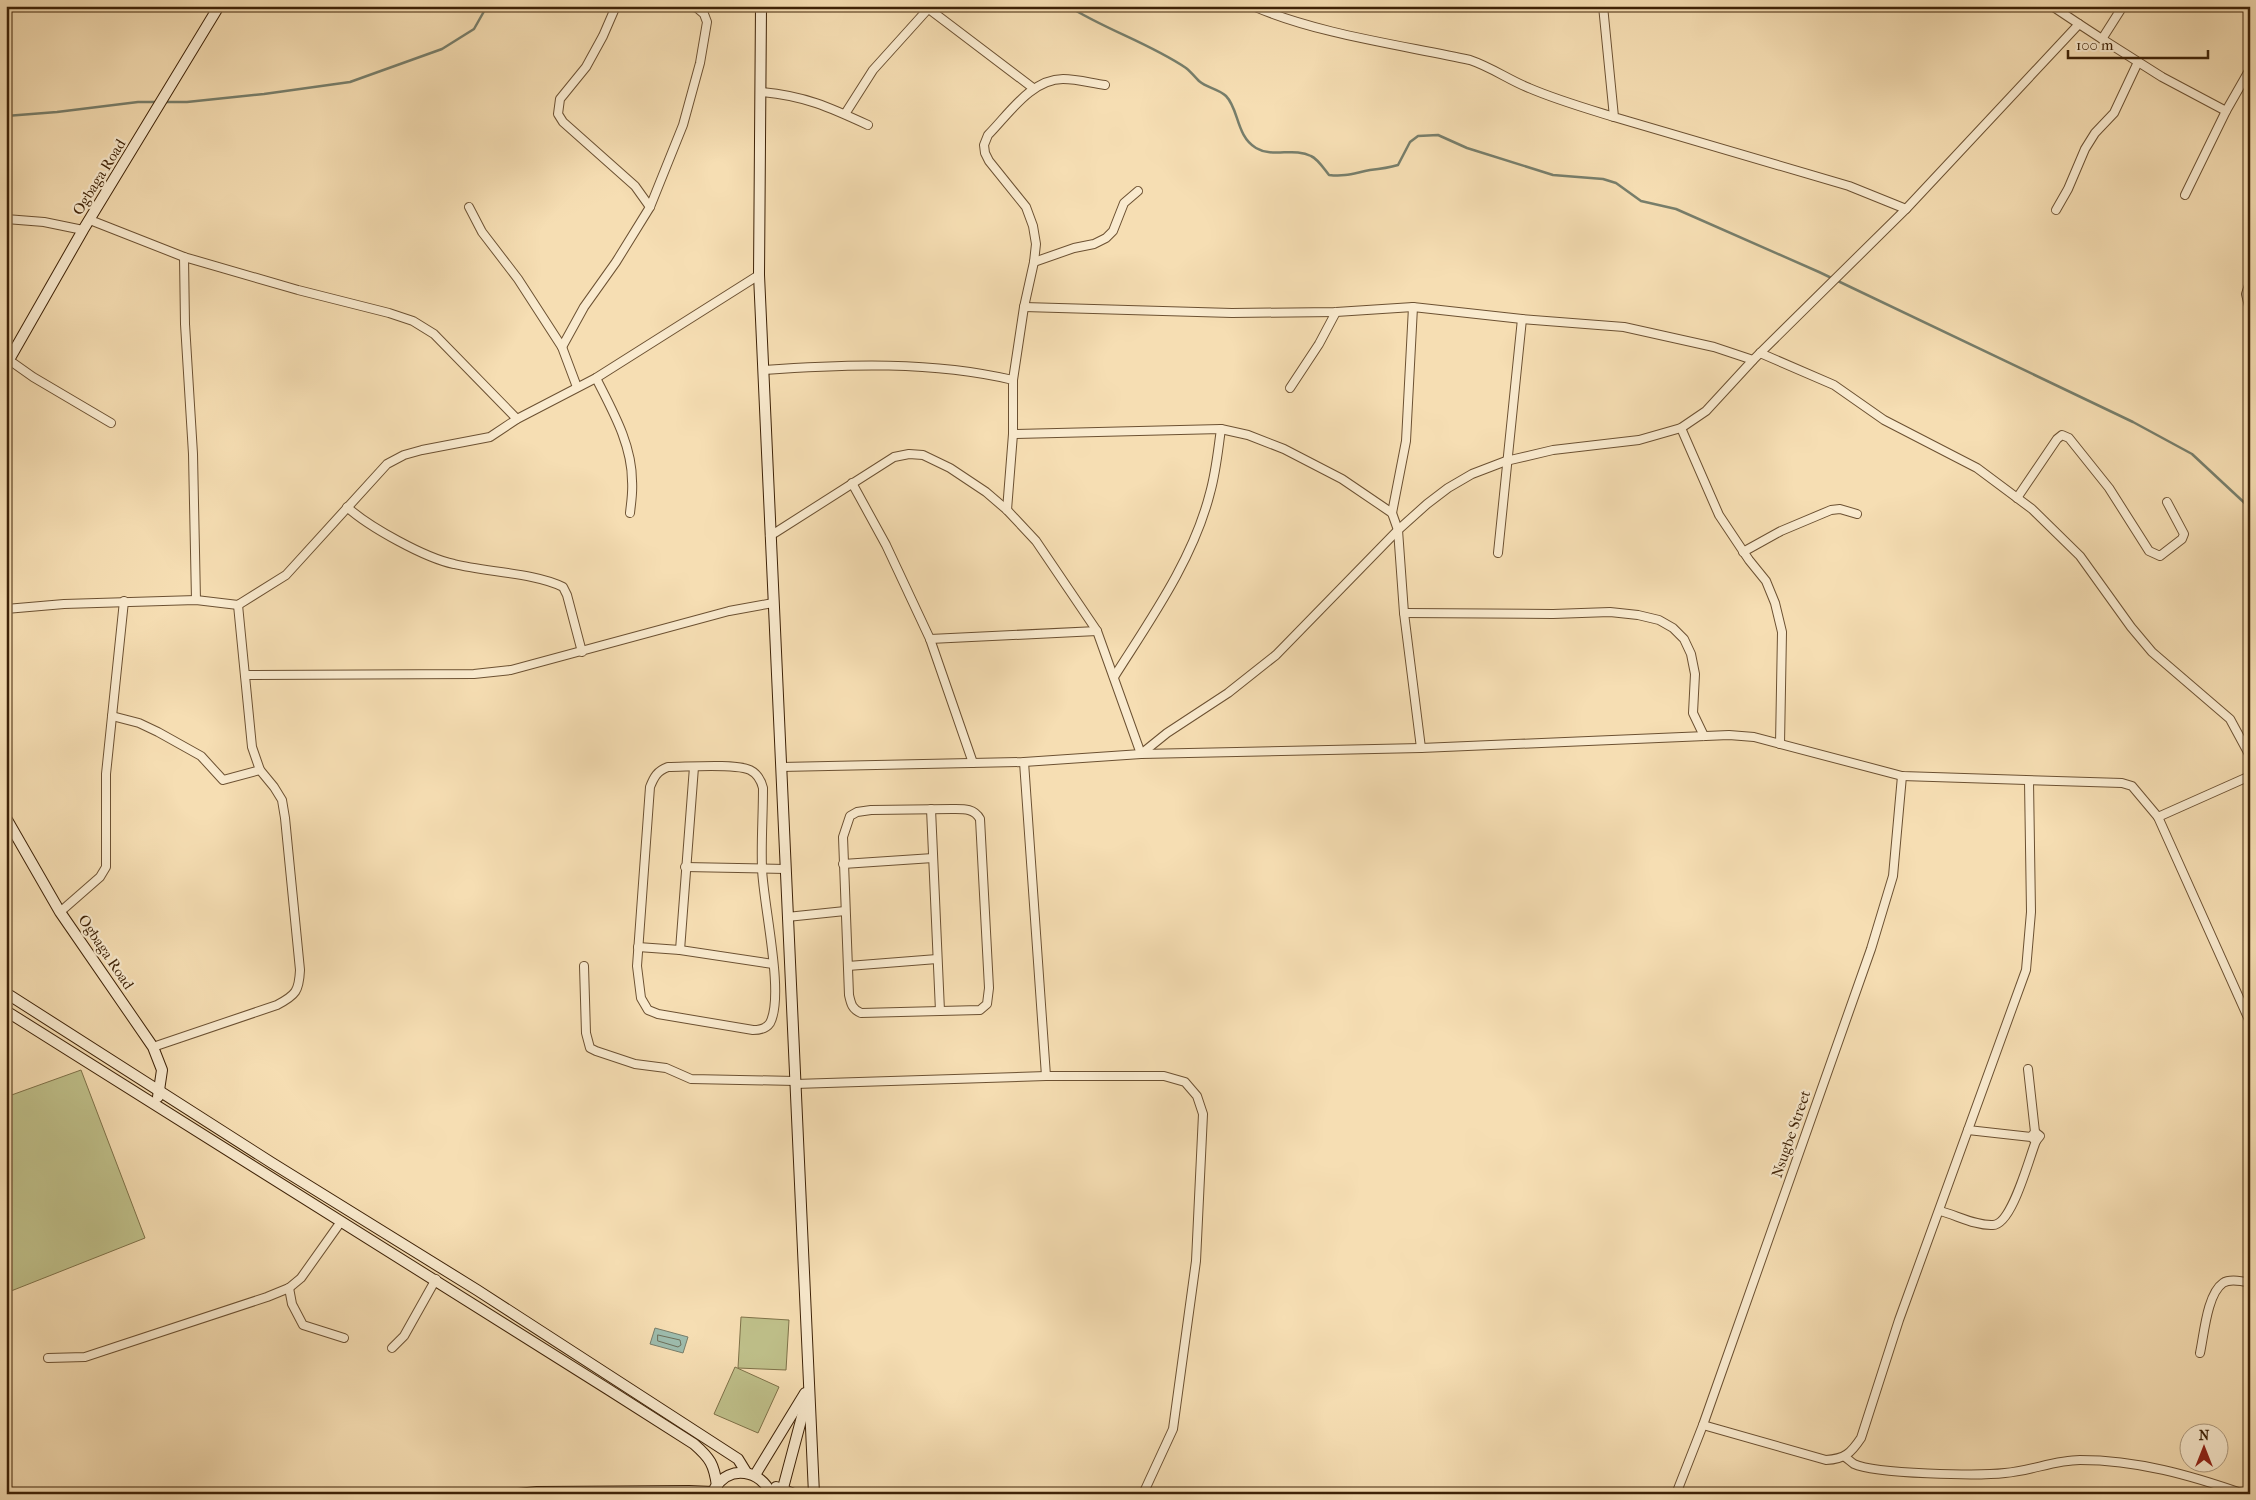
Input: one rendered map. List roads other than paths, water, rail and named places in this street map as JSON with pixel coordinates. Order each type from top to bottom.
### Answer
[{"type":"main road","name":"Ogbaga Road","points":[[8,357],[219,6]]},
{"type":"main road","points":[[761,6],[760,275],[785,869],[811,1383],[814,1494]]},
{"type":"main road","name":"Ogbaga Road","points":[[6,818],[60,912],[153,1047],[162,1070],[160,1092],[154,1106]]},
{"type":"main road","points":[[6,993],[738,1459],[769,1490],[794,1494]]},
{"type":"main road","points":[[6,1011],[154,1106],[340,1223],[436,1280],[694,1444],[706,1455],[715,1468],[714,1491]]},
{"type":"main road","points":[[750,1473],[811,1383]]},
{"type":"main road","points":[[781,1491],[811,1383]]},
{"type":"main road","points":[[518,1494],[604,1491],[714,1491],[729,1475],[750,1473]]},
{"type":"street","points":[[616,6],[603,36],[586,66],[560,100],[557,106],[558,114],[563,122],[634,186],[650,207]]},
{"type":"street","points":[[562,347],[584,307],[616,262],[650,207],[683,125],[700,63],[707,22],[704,14],[698,8],[690,6]]},
{"type":"street","points":[[1603,6],[1614,117]]},
{"type":"street","points":[[2052,6],[2162,77],[2226,111]]},
{"type":"street","points":[[2102,39],[2123,6]]},
{"type":"street","points":[[1255,7],[1311,25],[1470,60],[1488,66],[1528,88],[1573,105],[1849,186],[1906,210]]},
{"type":"street","points":[[845,114],[873,70],[926,8],[1034,88]]},
{"type":"street","points":[[1141,754],[1167,733],[1228,693],[1276,655],[1398,530],[1448,488],[1472,474],[1506,461],[1553,450],[1639,440],[1681,428],[1706,411],[1753,360],[1906,210],[2079,24]]},
{"type":"street","points":[[2056,210],[2068,189],[2085,149],[2095,133],[2114,112],[2138,62]]},
{"type":"street","points":[[2184,195],[2195,171],[2212,143],[2226,111],[2250,69]]},
{"type":"street","points":[[1007,510],[1013,434],[1013,380],[1036,244],[1033,226],[1026,207],[989,161],[984,145],[988,135],[1034,88],[1048,81],[1061,79],[1105,85]]},
{"type":"street","points":[[762,92],[792,95],[815,102],[868,125]]},
{"type":"street","points":[[1034,262],[1074,248],[1094,244],[1106,238],[1113,231],[1124,203],[1138,191]]},
{"type":"street","points":[[469,206],[482,232],[518,279],[562,347],[578,386]]},
{"type":"street","points":[[6,219],[44,222],[83,230]]},
{"type":"street","points":[[90,220],[184,257],[413,321],[434,334],[517,419]]},
{"type":"street","points":[[184,257],[185,324],[193,454],[196,600]]},
{"type":"street","points":[[6,609],[124,601],[196,600],[238,605],[286,575],[387,464],[404,455],[490,437],[517,419],[596,378],[760,275]]},
{"type":"street","points":[[2250,282],[2246,294],[2250,310]]},
{"type":"street","points":[[1024,307],[1232,313],[1336,312],[1413,307],[1522,320],[1624,327],[1714,347],[1753,360]]},
{"type":"street","points":[[1413,307],[1406,441],[1392,513],[1398,530],[1404,613],[1421,748]]},
{"type":"street","points":[[1290,388],[1319,344],[1336,312]]},
{"type":"street","points":[[1498,553],[1522,320]]},
{"type":"street","points":[[1760,353],[1834,385],[1884,420],[1977,468],[2032,509],[2080,556],[2131,627],[2152,652],[2230,719],[2250,756]]},
{"type":"street","points":[[8,357],[33,377],[111,423]]},
{"type":"street","points":[[764,370],[834,365],[879,366],[988,374],[1013,380]]},
{"type":"street","points":[[596,378],[614,414],[629,453],[632,482],[630,513]]},
{"type":"street","points":[[1681,428],[1719,515],[1743,552],[1766,581],[1775,603],[1782,632],[1780,744]]},
{"type":"street","points":[[1013,434],[1221,429],[1248,435],[1342,478],[1392,513]]},
{"type":"street","points":[[1114,677],[1180,567],[1201,522],[1216,467],[1221,429]]},
{"type":"street","points":[[2017,498],[2057,439],[2062,435],[2069,438],[2109,488],[2149,551],[2160,556],[2182,539],[2184,534],[2167,502]]},
{"type":"street","points":[[770,536],[894,457],[909,454],[924,455],[950,468],[986,492],[1007,510],[1036,541],[1097,631],[1141,754]]},
{"type":"street","points":[[852,482],[886,545],[930,639],[974,763]]},
{"type":"street","points":[[346,507],[363,522],[414,548],[452,564],[546,581],[563,587],[582,652]]},
{"type":"street","points":[[1743,552],[1781,532],[1831,510],[1840,509],[1857,514]]},
{"type":"street","points":[[60,912],[100,877],[106,867],[106,774],[124,601]]},
{"type":"street","points":[[245,675],[474,674],[511,670],[729,611],[773,603]]},
{"type":"street","points":[[153,1047],[277,1005],[292,998],[299,986],[300,970],[286,818],[282,800],[260,770],[252,747],[238,605]]},
{"type":"street","points":[[1404,613],[1553,614],[1610,612],[1638,615],[1659,620],[1673,628],[1684,639],[1691,654],[1695,674],[1693,713],[1704,736]]},
{"type":"street","points":[[930,639],[1097,631]]},
{"type":"street","points":[[112,716],[139,723],[201,756],[223,780],[260,770]]},
{"type":"street","points":[[781,768],[1024,762],[1141,754],[1421,748],[1704,736],[1754,737],[1902,776],[2122,783],[2132,786],[2158,817],[2250,1022]]},
{"type":"street","points":[[1024,762],[1046,1076]]},
{"type":"street","points":[[680,950],[694,767]]},
{"type":"street","points":[[694,767],[742,768],[755,773],[761,779],[763,788],[762,869],[773,964],[775,1003],[770,1022],[761,1030],[658,1014],[648,1010],[641,998],[637,966],[650,787],[654,776],[660,770],[694,767]]},
{"type":"street","name":"Nsugbe Street","points":[[1676,1494],[1703,1425],[1871,949],[1893,876],[1902,776]]},
{"type":"street","points":[[2158,817],[2250,776]]},
{"type":"street","points":[[1703,1425],[1826,1460],[1845,1457],[1852,1452],[1861,1438],[1899,1320],[2026,970],[2032,912],[2029,781]]},
{"type":"street","points":[[931,809],[940,1011]]},
{"type":"street","points":[[871,810],[969,810],[977,813],[980,819],[989,988],[987,1004],[984,1008],[870,1014],[855,1010],[849,995],[843,864],[843,837],[850,816],[871,810]]},
{"type":"street","points":[[843,864],[933,858]]},
{"type":"street","points":[[686,868],[785,869]]},
{"type":"street","points":[[788,917],[845,911]]},
{"type":"street","points":[[638,947],[680,950],[773,964]]},
{"type":"street","points":[[848,966],[937,959]]},
{"type":"street","points":[[584,966],[586,1033],[590,1048],[635,1064],[666,1068],[691,1079],[795,1082],[1046,1076],[1164,1076],[1185,1082],[1197,1096],[1203,1114],[1196,1261],[1173,1429],[1143,1494]]},
{"type":"street","points":[[1940,1211],[1996,1226],[2010,1210],[2034,1137],[2028,1069]]},
{"type":"street","points":[[1968,1130],[2034,1137]]},
{"type":"street","points":[[48,1358],[85,1357],[289,1288],[310,1267],[340,1223]]},
{"type":"street","points":[[392,1348],[404,1336],[436,1280]]},
{"type":"street","points":[[2200,1353],[2212,1297],[2218,1288],[2229,1281],[2250,1282]]},
{"type":"street","points":[[289,1288],[292,1304],[304,1325],[344,1338]]},
{"type":"street","points":[[1845,1457],[1854,1464],[1878,1470],[1967,1473],[2006,1473],[2069,1460],[2137,1465],[2158,1467],[2244,1494]]},
{"type":"water","points":[[655,1328],[688,1337],[683,1353],[650,1344]]},
{"type":"waterway","points":[[164,102],[187,102],[264,94],[350,82],[442,49],[474,29],[487,6]]},
{"type":"waterway","points":[[1068,6],[1082,15],[1172,59],[1186,68],[1199,81],[1226,96],[1230,101],[1245,137],[1256,148],[1263,151],[1304,153],[1316,159],[1329,175],[1345,175],[1398,165],[1410,142],[1418,136],[1438,135],[1467,148],[1553,175],[1603,179],[1616,183],[1641,201],[1676,209],[1819,272],[2133,422],[2192,454],[2250,508]]},
{"type":"waterway","points":[[6,116],[138,102],[156,102]]}]
